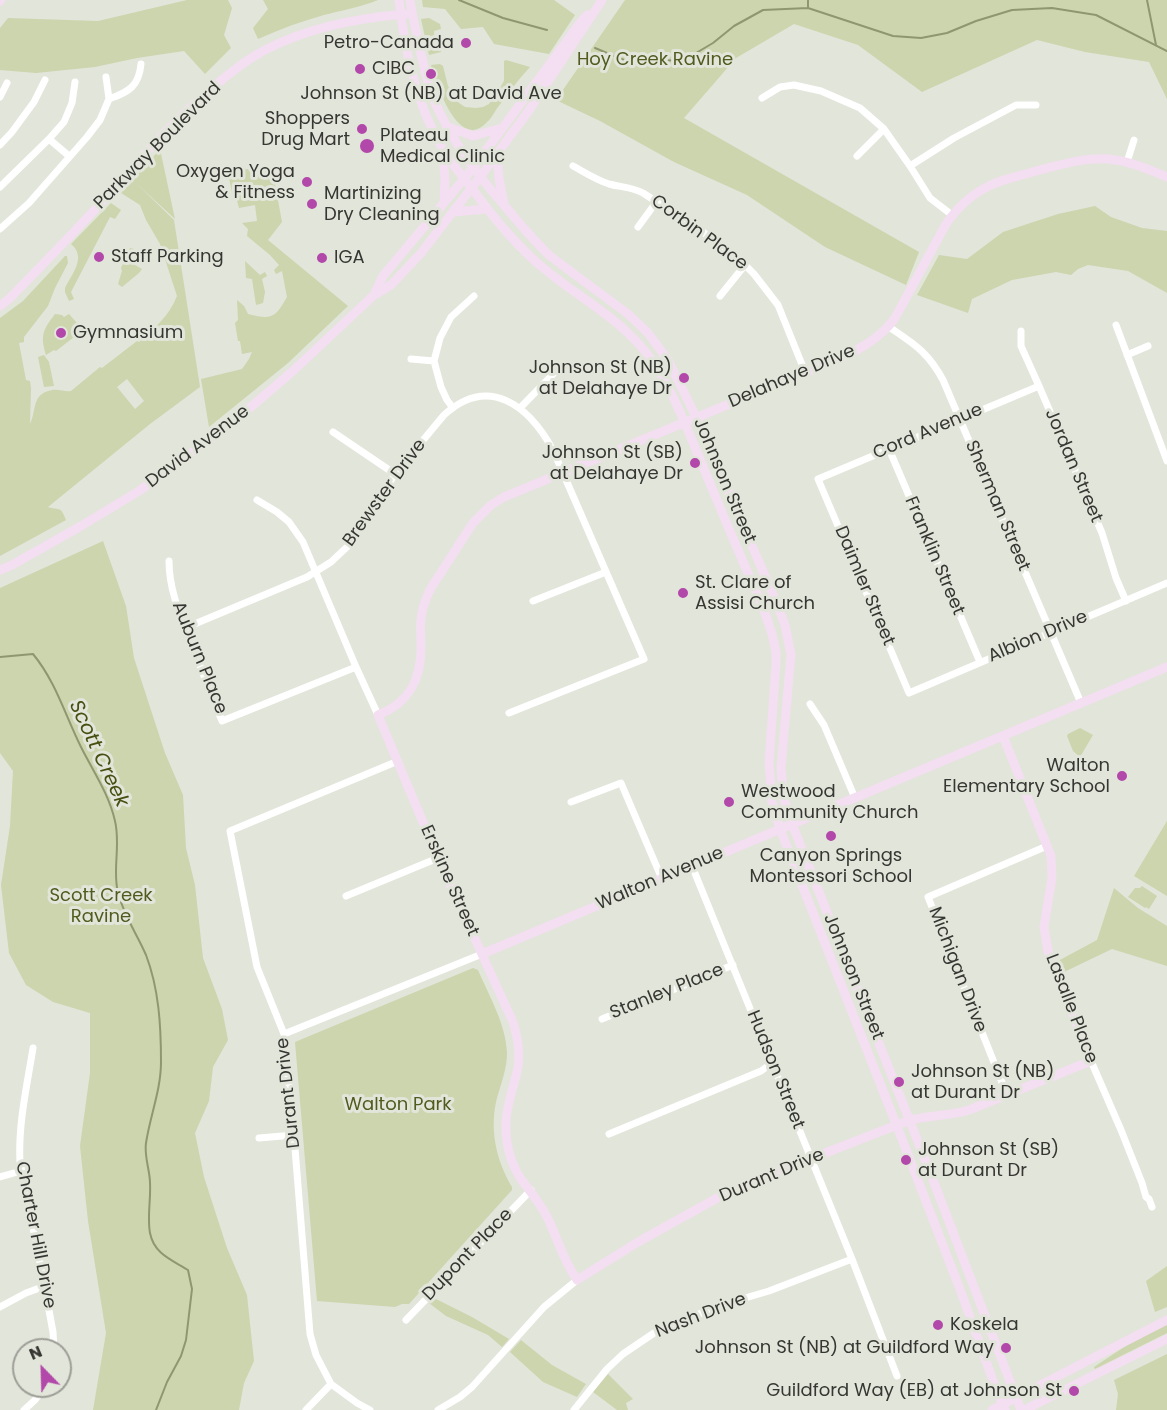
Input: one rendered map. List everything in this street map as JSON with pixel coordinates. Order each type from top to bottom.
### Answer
[{"type":"main road","name":"Johnson Street","points":[[399,0],[411,71],[425,114],[443,149],[486,209],[513,240],[535,262],[608,316],[647,353],[663,377],[684,422],[764,610],[772,634],[776,660],[769,763],[772,802],[780,829],[1004,1407]]},
{"type":"main road","name":"Johnson Street","points":[[410,0],[434,99],[473,168],[533,240],[550,256],[620,307],[648,333],[668,360],[697,417],[777,604],[789,644],[790,666],[781,767],[783,796],[792,824],[910,1120],[1016,1398],[1023,1410]]},
{"type":"main road","name":"David Avenue","points":[[374,295],[383,276],[473,168],[580,22],[601,0]]},
{"type":"main road","name":"David Avenue","points":[[0,570],[139,491],[231,424],[293,371],[374,295],[391,285],[421,253],[480,177],[530,109],[601,0]]},
{"type":"main road","name":"Parkway Boulevard","points":[[0,306],[43,264],[131,168],[196,102],[239,66],[266,49],[314,29],[349,20],[412,14]]},
{"type":"main road","points":[[448,127],[473,136],[502,128]]},
{"type":"main road","points":[[443,149],[444,202]]},
{"type":"main road","points":[[497,153],[504,206]]},
{"type":"main road","name":"Delahaye Drive","points":[[378,715],[402,702],[413,687],[420,663],[421,618],[426,598],[473,523],[491,505],[504,497],[861,348],[889,327],[952,215],[987,187],[1006,179],[1085,160],[1108,159],[1127,162],[1167,177]]},
{"type":"main road","points":[[454,212],[486,209]]},
{"type":"main road","name":"Walton Avenue","points":[[482,954],[1167,667]]},
{"type":"main road","name":"Erskine Street","points":[[378,715],[438,858],[508,1009],[519,1047],[518,1069],[509,1099],[506,1122],[508,1147],[516,1170],[545,1212],[560,1249],[577,1280]]},
{"type":"main road","name":"Lasalle Place","points":[[1003,736],[1051,856],[1051,893],[1045,916],[1045,940],[1091,1060]]},
{"type":"main road","name":"Durant Drive","points":[[577,1280],[638,1242],[720,1197],[761,1178],[910,1120],[959,1113],[1091,1060]]},
{"type":"main road","points":[[992,1410],[1004,1407],[1016,1398],[1167,1320]]},
{"type":"main road","points":[[1023,1410],[1167,1339]]},
{"type":"street","points":[[109,99],[124,93],[135,85],[141,64]]},
{"type":"street","points":[[0,229],[29,203],[100,120],[109,99],[106,77]]},
{"type":"street","points":[[0,145],[34,102],[45,80]]},
{"type":"street","points":[[0,188],[64,122],[72,103],[75,82]]},
{"type":"street","points":[[0,96],[7,83]]},
{"type":"street","points":[[762,98],[780,87],[794,85],[821,92],[860,108],[884,129],[930,198],[952,215]]},
{"type":"street","points":[[910,166],[954,138],[1016,105],[1036,105]]},
{"type":"street","points":[[857,156],[884,129]]},
{"type":"street","points":[[49,139],[69,156]]},
{"type":"street","points":[[1127,162],[1134,140]]},
{"type":"street","name":"Corbin Place","points":[[573,166],[599,180],[638,190],[703,232],[745,265],[778,304],[805,372]]},
{"type":"street","points":[[638,227],[657,201]]},
{"type":"street","points":[[720,296],[745,265]]},
{"type":"street","points":[[453,408],[441,387],[434,361],[451,317],[474,296]]},
{"type":"street","points":[[1116,325],[1167,460]]},
{"type":"street","name":"Sherman Street","points":[[889,327],[920,348],[943,380],[1081,703]]},
{"type":"street","name":"Jordan Street","points":[[1021,331],[1020,346],[1102,533],[1125,601]]},
{"type":"street","points":[[1127,355],[1148,346]]},
{"type":"street","points":[[411,359],[434,361]]},
{"type":"street","points":[[520,408],[561,366]]},
{"type":"street","name":"Cord Avenue","points":[[818,479],[1039,386]]},
{"type":"street","name":"Brewster Drive","points":[[185,628],[297,581],[331,562],[347,547],[395,474],[444,416],[470,399],[493,396],[520,408],[546,436],[564,472],[644,659],[509,713]]},
{"type":"street","points":[[333,432],[395,474]]},
{"type":"street","name":"Franklin Street","points":[[889,449],[980,662]]},
{"type":"street","name":"Daimler Street","points":[[818,479],[909,693]]},
{"type":"street","name":"Erskine Street","points":[[257,500],[289,522],[303,542],[378,715]]},
{"type":"street","name":"Auburn Place","points":[[169,561],[169,575],[174,598],[222,721],[356,667]]},
{"type":"street","points":[[533,601],[606,572]]},
{"type":"street","name":"Albion Drive","points":[[909,693],[1167,583]]},
{"type":"street","points":[[810,704],[824,725],[855,798]]},
{"type":"street","name":"Durant Drive","points":[[370,1410],[331,1384],[315,1355],[310,1334],[284,1034],[257,967],[230,831],[398,761]]},
{"type":"street","points":[[571,802],[621,783],[662,879]]},
{"type":"street","name":"Michigan Drive","points":[[1007,1095],[928,897],[1047,846]]},
{"type":"street","points":[[346,896],[438,858]]},
{"type":"street","name":"Hudson Street","points":[[692,866],[852,1259],[897,1376]]},
{"type":"street","name":"Walton Avenue","points":[[284,1034],[482,954]]},
{"type":"street","name":"Stanley Place","points":[[602,1019],[733,966]]},
{"type":"street","name":"Charter Hill Drive","points":[[33,1048],[19,1144],[21,1170],[53,1338]]},
{"type":"street","name":"Lasalle Place","points":[[1091,1060],[1152,1207]]},
{"type":"street","points":[[609,1134],[761,1071],[772,1063]]},
{"type":"street","points":[[259,1138],[294,1135]]},
{"type":"street","points":[[0,1177],[21,1170]]},
{"type":"street","name":"Dupont Place","points":[[406,1320],[531,1190]]},
{"type":"street","name":"Nash Drive","points":[[574,1410],[608,1369],[630,1349],[654,1333],[718,1306],[769,1291],[852,1259]]},
{"type":"street","name":"Durant Drive","points":[[438,1410],[460,1398],[472,1387],[544,1307],[577,1280]]},
{"type":"street","points":[[0,1307],[45,1286]]},
{"type":"street","points":[[306,1410],[331,1384]]},
{"type":"street","points":[[24,1410],[36,1398]]},
{"type":"green space","points":[[187,0],[228,0],[232,8],[224,35],[231,48],[205,74],[184,51],[95,67],[36,73],[0,70],[0,28],[8,18],[98,21]]},
{"type":"green space","points":[[263,0],[378,0],[308,20],[258,39],[253,28],[268,9]]},
{"type":"green space","points":[[422,0],[554,0],[575,15],[549,54],[494,44],[483,27],[461,29],[445,9],[423,7]]},
{"type":"green space","name":"Hoy Creek Ravine","points":[[625,0],[1167,0],[1167,99],[1149,62],[1085,52],[1037,40],[922,92],[858,45],[794,24],[736,58],[684,118],[919,252],[906,285],[825,247],[747,195],[674,162],[600,121],[556,100]]},
{"type":"green space","points":[[429,18],[440,24],[441,29],[434,31],[435,49],[441,49],[441,52],[429,55],[421,19]]},
{"type":"green space","points":[[504,61],[530,67],[489,120],[477,129],[467,129],[458,123],[450,112],[431,65],[443,66],[448,86],[459,103],[465,107],[476,108],[489,104],[501,86],[504,81]]},
{"type":"green space","points":[[160,149],[175,219],[137,184],[174,220],[200,387],[150,424],[48,507],[61,510],[66,520],[0,556],[0,318],[23,301],[67,256],[68,263],[48,306],[24,337],[24,342],[19,343],[26,380],[30,381],[31,388],[30,424],[36,403],[41,395],[52,390],[71,391],[100,367],[102,368],[137,341],[139,342],[166,316],[177,296],[160,244],[140,205],[121,193]],"holes":[[[127,379],[144,401],[135,409],[117,387]]]},
{"type":"green space","points":[[232,168],[233,171],[248,169],[250,172],[272,168],[282,222],[268,240],[348,306],[288,363],[209,427],[201,379],[242,369],[252,352],[242,354],[240,341],[238,341],[235,323],[238,320],[237,300],[248,314],[268,317],[276,313],[287,297],[282,271],[276,274],[274,270],[279,265],[247,236],[248,229],[242,223],[257,221],[255,205],[239,208],[236,197],[233,197],[227,169]]},
{"type":"green space","points":[[111,203],[121,210],[115,219],[110,217],[71,292],[74,299],[69,301],[65,288],[78,260],[76,249],[71,244]]},
{"type":"green space","points":[[1095,206],[1111,217],[1142,228],[1167,231],[1167,293],[1128,271],[1088,265],[1071,275],[1056,272],[1012,280],[972,299],[968,313],[917,295],[939,255],[967,259],[1003,232],[1058,214]]},
{"type":"green space","points":[[130,248],[134,249],[128,261],[142,269],[122,287],[118,284],[121,268]]},
{"type":"green space","points":[[245,261],[260,275],[265,272],[267,276],[262,279],[265,292],[263,303],[256,305],[252,279],[246,278]]},
{"type":"green space","name":"Gymnasium","points":[[55,314],[64,317],[69,314],[83,330],[56,351],[46,355],[43,342],[44,333]]},
{"type":"green space","points":[[44,355],[49,362],[54,386],[44,387],[38,357]]},
{"type":"green space","name":"Scott Creek Ravine","points":[[103,541],[126,606],[134,658],[165,753],[183,795],[186,848],[195,885],[203,958],[222,1009],[228,1040],[213,1067],[209,1101],[195,1133],[204,1177],[227,1248],[247,1295],[254,1361],[244,1383],[239,1410],[93,1410],[106,1333],[88,1221],[80,1146],[90,1073],[90,1013],[53,1002],[26,985],[9,953],[1,885],[10,826],[13,771],[0,753],[0,588]]},
{"type":"green space","points":[[1080,728],[1093,735],[1080,757],[1073,751],[1067,736]]},
{"type":"green space","points":[[1167,821],[1167,896],[1134,876]]},
{"type":"green space","points":[[1142,886],[1157,896],[1149,909],[1128,897],[1135,888]]},
{"type":"green space","points":[[1114,888],[1138,908],[1167,926],[1167,966],[1112,949],[1064,972],[1058,961],[1097,940]]},
{"type":"green space","name":"Walton Park","points":[[473,968],[478,970],[492,1000],[506,1042],[506,1065],[497,1098],[494,1133],[498,1155],[512,1190],[409,1304],[395,1307],[317,1301],[295,1042]]},
{"type":"green space","points":[[1167,1266],[1167,1307],[1155,1312],[1146,1281]]},
{"type":"green space","points":[[434,1298],[509,1339],[502,1347],[488,1335],[446,1316],[429,1303]]},
{"type":"green space","points":[[1167,1324],[1167,1333],[1095,1369],[1094,1367],[1127,1345]]},
{"type":"green space","points":[[521,1340],[552,1365],[586,1384],[577,1397],[543,1382],[510,1352]]},
{"type":"green space","points":[[1167,1354],[1167,1410],[1116,1410],[1118,1394],[1114,1380]]},
{"type":"green space","points":[[608,1374],[633,1399],[626,1403],[628,1410],[617,1410],[593,1392]]},
{"type":"waterway","points":[[459,0],[503,18],[547,30]]},
{"type":"waterway","points":[[808,0],[808,8]]},
{"type":"waterway","points":[[1147,0],[1156,45]]},
{"type":"waterway","points":[[595,48],[624,60],[649,62],[675,60],[691,56],[713,43],[734,26],[763,10],[808,8],[893,36],[921,38],[947,33],[1012,10],[1052,8],[1096,15],[1167,51]]},
{"type":"waterway","name":"Scott Creek","points":[[0,657],[33,654],[54,687],[81,747],[105,792],[117,830],[116,884],[118,893],[146,955],[154,981],[160,1021],[161,1062],[146,1148],[150,1183],[149,1227],[155,1246],[188,1270],[192,1289],[186,1340],[156,1410]]},
{"type":"place","name":"Petro-Canada","points":[[466,43]]},
{"type":"place","name":"CIBC","points":[[360,69]]},
{"type":"place","name":"Johnson St (NB) at David Ave","points":[[431,74]]},
{"type":"place","name":"Shoppers Drug Mart","points":[[362,129]]},
{"type":"place","name":"Plateau Medical Clinic","points":[[367,146]]},
{"type":"place","name":"Oxygen Yoga & Fitness","points":[[307,182]]},
{"type":"place","name":"Martinizing Dry Cleaning","points":[[312,204]]},
{"type":"place","name":"Staff Parking","points":[[99,257]]},
{"type":"place","name":"IGA","points":[[322,258]]},
{"type":"place","name":"Gymnasium","points":[[61,333]]},
{"type":"place","name":"Johnson St (NB) at Delahaye Dr","points":[[684,378]]},
{"type":"place","name":"Johnson St (SB) at Delahaye Dr","points":[[695,463]]},
{"type":"place","name":"St. Clare of Assisi Church","points":[[683,593]]},
{"type":"place","name":"Walton Elementary School","points":[[1122,776]]},
{"type":"place","name":"Westwood Community Church","points":[[729,802]]},
{"type":"place","name":"Canyon Springs Montessori School","points":[[831,836]]},
{"type":"place","name":"Johnson St (NB) at Durant Dr","points":[[899,1082]]},
{"type":"place","name":"Johnson St (SB) at Durant Dr","points":[[906,1160]]},
{"type":"place","name":"Koskela","points":[[938,1325]]},
{"type":"place","name":"Johnson St (NB) at Guildford Way","points":[[1006,1348]]},
{"type":"place","name":"Guildford Way (EB) at Johnson St","points":[[1074,1391]]}]
